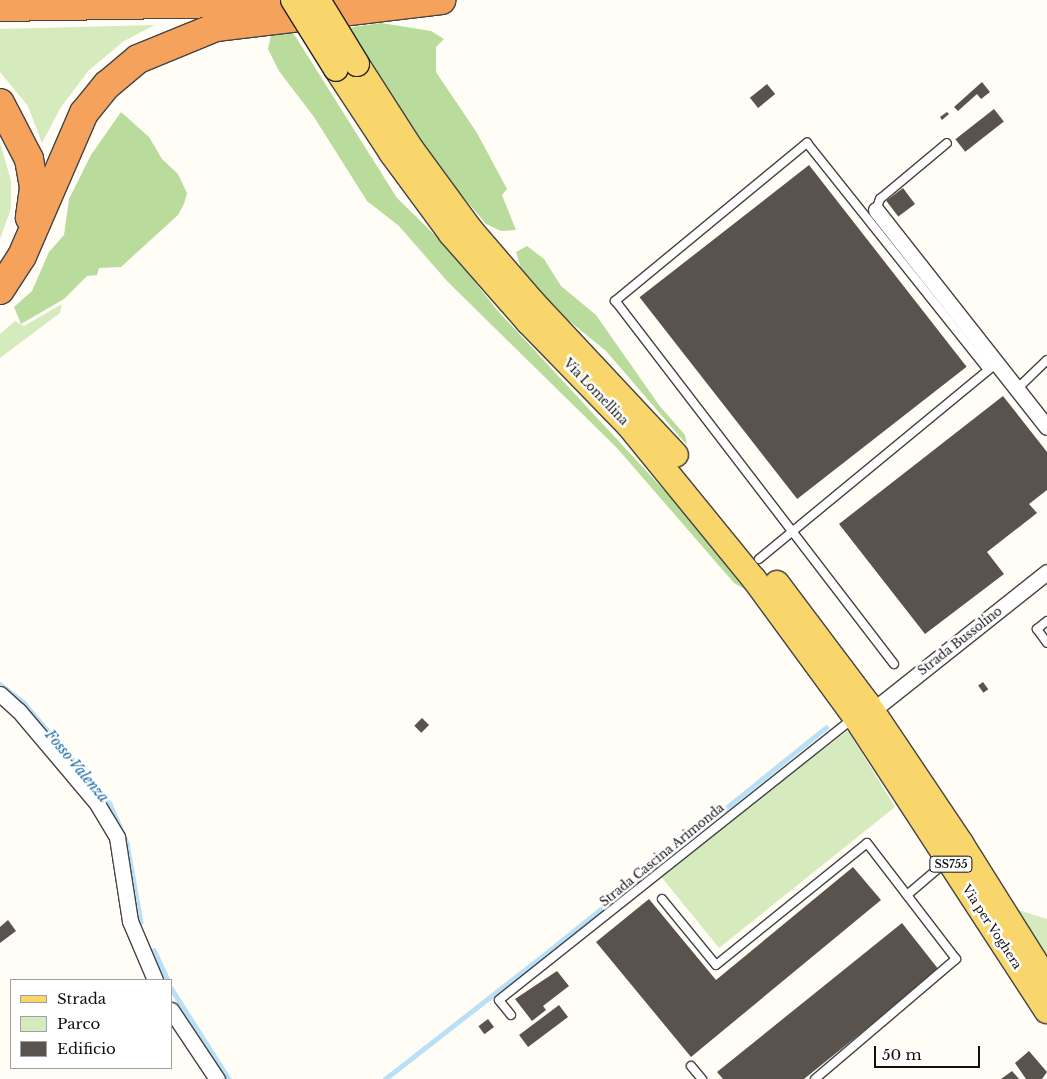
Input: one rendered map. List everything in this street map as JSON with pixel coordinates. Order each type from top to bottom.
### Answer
[{"type":"highway","points":[[0,7],[429,0]]},
{"type":"highway","points":[[0,290],[22,256],[84,113],[107,85],[138,59],[216,27],[441,0]]},
{"type":"highway","points":[[0,103],[26,151],[34,188],[22,256]]},
{"type":"main road","points":[[293,0],[346,66]]},
{"type":"main road","points":[[318,0],[346,66]]},
{"type":"main road","name":"Via Lomellina","points":[[346,66],[471,230],[533,302],[651,426],[759,559],[865,710]]},
{"type":"main road","name":"Via Lomellina","points":[[346,66],[392,154],[451,234],[528,322],[674,478],[754,579],[865,710]]},
{"type":"main road","name":"Via per Voghera","points":[[865,710],[948,860],[1047,1011]]},
{"type":"main road","name":"Via per Voghera","points":[[865,710],[1047,980]]},
{"type":"street","points":[[876,210],[992,366],[1018,388],[1047,427]]},
{"type":"street","name":"Strada Bussolino","points":[[865,710],[1047,572]]},
{"type":"street","points":[[1,697],[19,711],[96,802],[117,837],[130,921],[155,979]]},
{"type":"street","points":[[172,1012],[217,1079]]},
{"type":"lane","points":[[759,559],[792,532],[992,366],[807,143],[615,301],[792,532],[894,664]]},
{"type":"lane","points":[[876,210],[880,199],[947,143]]},
{"type":"lane","points":[[1018,388],[1047,360]]},
{"type":"lane","points":[[1047,621],[1037,629],[1047,643]]},
{"type":"lane","name":"Strada Cascina Arimonda","points":[[511,1015],[499,1000],[865,710]]},
{"type":"lane","points":[[662,900],[716,965],[867,843],[956,959],[815,1079]]},
{"type":"lane","points":[[907,894],[948,860]]},
{"type":"lane","points":[[691,1066],[702,1079]]},
{"type":"green space","points":[[381,23],[431,31],[444,39],[436,47],[436,72],[477,133],[507,189],[502,195],[516,230],[501,231],[486,224],[417,142],[346,28]]},
{"type":"green space","points":[[155,25],[124,41],[89,70],[61,107],[42,143],[28,106],[0,72],[0,29]]},
{"type":"green space","points":[[272,31],[292,31],[397,198],[449,249],[497,310],[688,516],[746,590],[734,583],[617,448],[447,281],[399,226],[367,201],[314,117],[279,71],[268,49]]},
{"type":"green space","points":[[121,112],[149,137],[162,159],[178,174],[187,193],[184,204],[178,215],[121,267],[99,268],[97,275],[87,276],[64,299],[21,324],[14,307],[32,291],[49,252],[64,235],[69,199],[91,155]]},
{"type":"green space","points":[[0,142],[11,181],[11,208],[0,239]]},
{"type":"green space","points":[[527,246],[544,259],[561,286],[596,315],[659,405],[685,435],[687,445],[606,351],[562,315],[532,285],[521,269],[516,252]]},
{"type":"green space","points":[[62,304],[60,313],[0,358],[0,334],[15,321],[24,326]]},
{"type":"green space","points":[[846,732],[849,732],[895,807],[719,948],[659,874]]},
{"type":"green space","points":[[1015,909],[1047,919],[1047,956]]},
{"type":"building","points":[[982,82],[990,92],[981,99],[977,94],[958,111],[954,107]]},
{"type":"building","points":[[767,84],[775,94],[758,108],[750,98]]},
{"type":"building","points":[[994,109],[1004,122],[965,152],[955,139]]},
{"type":"building","points":[[947,112],[949,114],[942,120],[940,117]]},
{"type":"building","points":[[809,165],[967,367],[797,499],[640,297]]},
{"type":"building","points":[[903,188],[915,204],[898,217],[886,201]]},
{"type":"building","points":[[1003,396],[1047,452],[1047,490],[1029,504],[1037,513],[987,552],[1004,574],[925,634],[839,524]]},
{"type":"building","points":[[983,682],[988,689],[983,693],[978,686]]},
{"type":"building","points":[[422,718],[429,725],[421,733],[414,726]]},
{"type":"building","points":[[853,867],[881,900],[691,1057],[596,942],[649,899],[716,980]]},
{"type":"building","points":[[8,920],[16,931],[0,943],[0,927]]},
{"type":"building","points":[[902,923],[939,970],[804,1079],[723,1079],[717,1072]]},
{"type":"building","points":[[557,971],[569,986],[543,1006],[546,1010],[532,1021],[515,999]]},
{"type":"building","points":[[559,1005],[568,1017],[528,1047],[519,1035]]},
{"type":"building","points":[[488,1019],[494,1027],[484,1034],[478,1026]]},
{"type":"building","points":[[1029,1051],[1047,1072],[1042,1079],[1026,1079],[1015,1063]]},
{"type":"building","points":[[1012,1071],[1019,1079],[1001,1079]]},
{"type":"waterway","name":"Fosso Valenza","points":[[0,684],[24,703],[110,804],[127,843],[141,922]]},
{"type":"waterway","points":[[385,1079],[555,946],[826,727]]},
{"type":"waterway","name":"Fosso Valenza","points":[[154,950],[168,979]]},
{"type":"waterway","name":"Fosso Valenza","points":[[172,990],[229,1079]]}]
